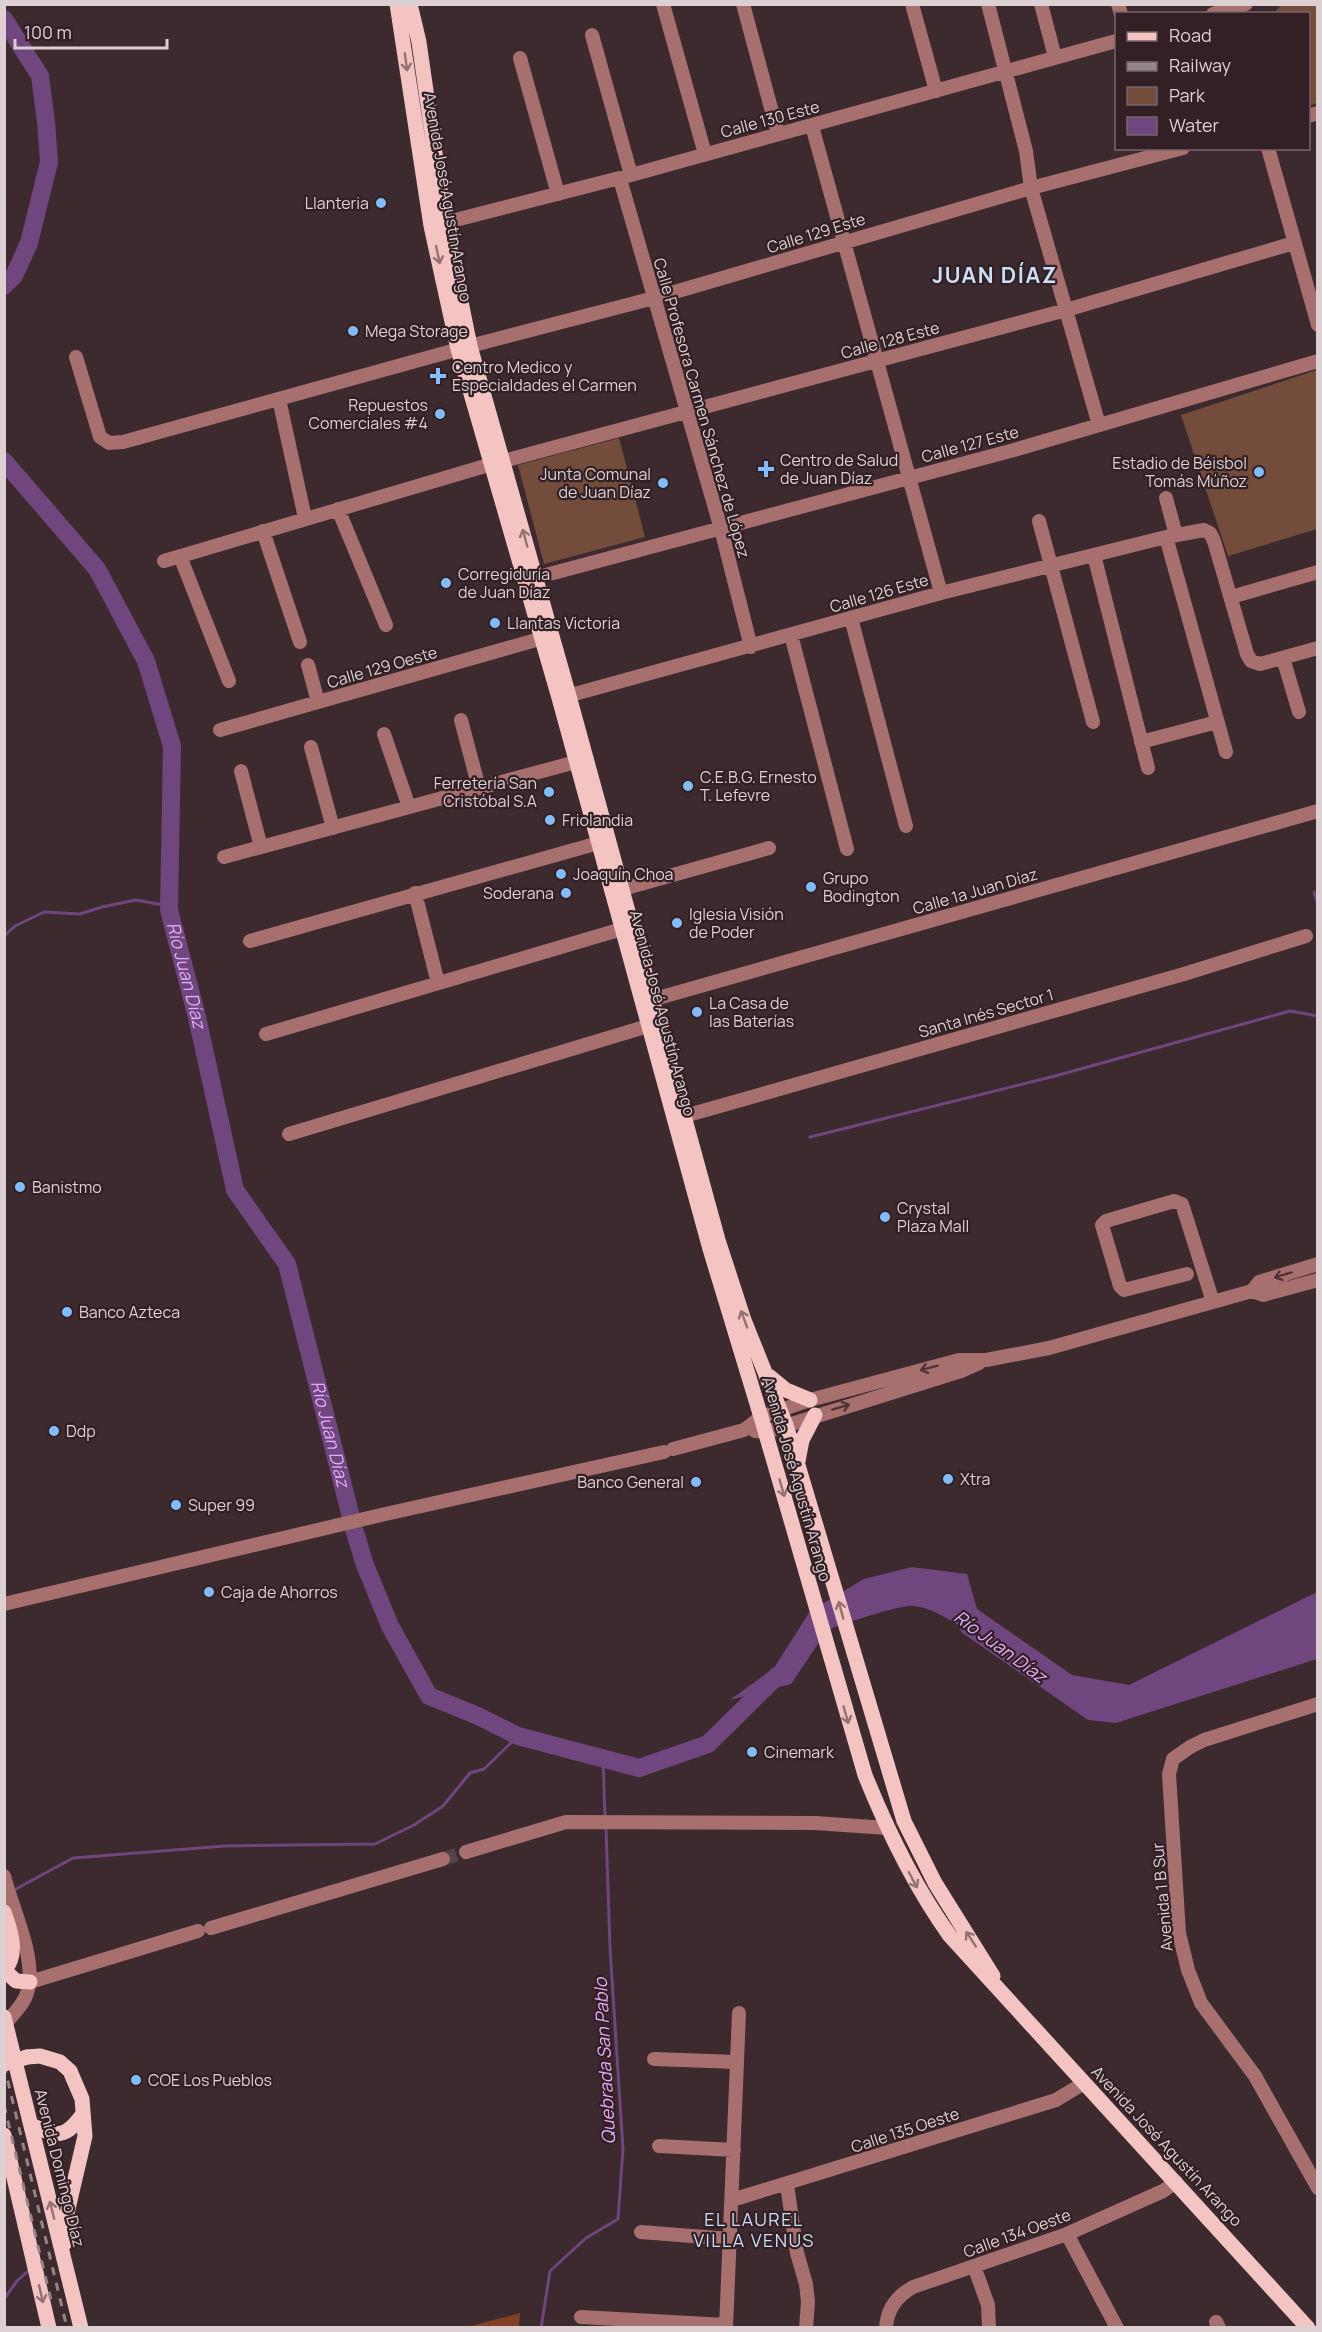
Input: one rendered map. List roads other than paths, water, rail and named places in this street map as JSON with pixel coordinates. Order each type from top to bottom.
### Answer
[{"type":"main road","name":"Avenida José Agustín Arango","points":[[397,4],[438,225],[464,347],[604,841],[679,1117],[730,1322],[764,1424],[865,1775],[887,1827],[917,1887],[950,1936],[1308,2328]]},
{"type":"main road","name":"Avenida José Agustín Arango","points":[[410,4],[419,42],[438,225]]},
{"type":"main road","name":"Avenida José Agustín Arango","points":[[647,1001],[648,1026],[744,1320],[786,1425],[904,1821],[934,1883],[987,1963],[1000,1989]]},
{"type":"main road","points":[[766,1373],[786,1390],[810,1400]]},
{"type":"main road","points":[[798,1464],[802,1440],[815,1415]]},
{"type":"main road","points":[[895,1792],[894,1813],[887,1827],[903,1838],[919,1855]]},
{"type":"main road","points":[[4,1912],[10,1928],[13,1952],[4,1970],[16,1981],[30,1982]]},
{"type":"main road","name":"Avenida Domingo Díaz","points":[[5,2020],[81,2328]]},
{"type":"main road","points":[[4,2064],[27,2057],[40,2056],[60,2062],[70,2072],[82,2100],[85,2136],[67,2214],[63,2253]]},
{"type":"main road","points":[[31,2125],[58,2135],[69,2133],[83,2114]]},
{"type":"main road","points":[[4,2135],[49,2328]]},
{"type":"street","points":[[663,4],[705,154]]},
{"type":"street","points":[[743,4],[778,134]]},
{"type":"street","points":[[912,4],[936,91]]},
{"type":"street","points":[[988,4],[1026,151],[1031,188],[1099,425]]},
{"type":"street","points":[[1041,4],[1055,57]]},
{"type":"street","points":[[1230,9],[1246,4]]},
{"type":"street","name":"Calle Profesora Carmen Sánchez de López","points":[[592,35],[654,298],[721,529],[751,646]]},
{"type":"street","name":"Calle 130 Este","points":[[438,225],[626,177],[1115,40]]},
{"type":"street","points":[[520,58],[558,194]]},
{"type":"street","points":[[812,126],[941,593]]},
{"type":"street","name":"Calle 129 Este","points":[[76,357],[100,437],[109,443],[123,442],[464,347],[654,298],[1031,188],[1175,150]]},
{"type":"street","points":[[1269,150],[1317,325]]},
{"type":"street","name":"Calle 128 Este","points":[[165,561],[498,462],[1066,310],[1294,243]]},
{"type":"street","name":"Calle 127 Este","points":[[530,579],[1014,450],[1317,361]]},
{"type":"street","points":[[279,399],[305,518]]},
{"type":"street","points":[[1166,498],[1171,536],[1226,752]]},
{"type":"street","points":[[338,509],[386,625]]},
{"type":"street","points":[[1040,521],[1093,722]]},
{"type":"street","name":"Calle 126 Este","points":[[564,697],[941,593],[1171,536],[1204,530],[1210,532],[1231,597]]},
{"type":"street","points":[[263,531],[300,642]]},
{"type":"street","points":[[1094,555],[1148,768]]},
{"type":"street","points":[[180,556],[229,681]]},
{"type":"street","points":[[1317,572],[1231,597],[1251,661],[1260,664],[1317,648]]},
{"type":"street","points":[[851,618],[906,826]]},
{"type":"street","points":[[791,635],[846,849]]},
{"type":"street","name":"Calle 129 Oeste","points":[[220,730],[547,637]]},
{"type":"street","points":[[1283,658],[1299,712]]},
{"type":"street","points":[[308,665],[318,702]]},
{"type":"street","points":[[461,720],[479,788]]},
{"type":"street","points":[[1142,742],[1217,722]]},
{"type":"street","points":[[384,734],[409,807]]},
{"type":"street","points":[[310,747],[333,828]]},
{"type":"street","points":[[224,857],[581,761]]},
{"type":"street","points":[[242,771],[261,847]]},
{"type":"street","name":"Calle 1a Juan Díaz","points":[[647,1001],[1317,811]]},
{"type":"street","points":[[250,941],[604,841]]},
{"type":"street","points":[[617,891],[769,848]]},
{"type":"street","points":[[414,893],[438,983]]},
{"type":"street","points":[[266,1034],[627,927]]},
{"type":"street","name":"Santa Inés Sector 1","points":[[679,1117],[1173,977],[1306,936]]},
{"type":"street","points":[[289,1134],[648,1026]]},
{"type":"street","points":[[1186,1274],[1124,1290],[1120,1286],[1102,1228],[1104,1223],[1174,1201],[1182,1204],[1213,1302]]},
{"type":"street","points":[[1252,1291],[1259,1282],[1317,1264]]},
{"type":"street","points":[[764,1424],[781,1410],[810,1400],[959,1360],[986,1360],[1049,1348],[1252,1291],[1263,1295],[1317,1280]]},
{"type":"street","points":[[4,1604],[381,1515],[668,1451],[764,1424],[786,1425],[961,1371],[986,1360]]},
{"type":"street","name":"Avenida 1 B Sur","points":[[1317,1704],[1204,1740],[1173,1760],[1169,1774],[1179,1933],[1192,1984],[1212,2019],[1255,2076],[1317,2188]]},
{"type":"street","points":[[466,1852],[567,1822],[814,1823],[887,1827]]},
{"type":"street","points":[[30,1982],[443,1859]]},
{"type":"street","points":[[4,1876],[27,1953],[30,1982],[27,1995],[5,2020]]},
{"type":"street","points":[[581,2317],[726,2326],[739,2013]]},
{"type":"street","points":[[654,2059],[737,2062]]},
{"type":"street","name":"Calle 135 Oeste","points":[[732,2200],[1056,2100],[1084,2083]]},
{"type":"street","points":[[659,2146],[734,2150]]},
{"type":"street","name":"Calle 134 Oeste","points":[[886,2328],[894,2302],[902,2293],[913,2287],[1066,2234],[1163,2191],[1176,2182]]},
{"type":"street","points":[[786,2185],[797,2253],[806,2284],[808,2302],[806,2328]]},
{"type":"street","points":[[641,2232],[730,2239]]},
{"type":"street","points":[[1066,2234],[1117,2328]]},
{"type":"street","points":[[974,2266],[988,2305],[989,2328]]},
{"type":"water","points":[[912,1567],[967,1574],[977,1609],[1072,1675],[1129,1685],[1317,1592],[1317,1659],[1116,1723],[1088,1720],[961,1632],[955,1610],[922,1589],[866,1601],[824,1635],[791,1684],[730,1700],[774,1668],[810,1611],[864,1579]]},
{"type":"waterway","name":"Río Juan Díaz","points":[[4,19],[40,76],[49,162],[29,243],[14,276],[4,286]]},
{"type":"waterway","name":"Río Juan Díaz","points":[[4,461],[97,569],[146,661],[172,746],[169,910],[197,1017],[235,1190],[287,1264],[365,1565],[390,1626],[429,1696],[478,1716],[518,1736],[639,1768],[708,1744],[778,1675]]},
{"type":"waterway","points":[[1314,892],[1318,904]]},
{"type":"waterway","points":[[4,936],[15,926],[44,912],[80,914],[136,900],[169,906]]},
{"type":"waterway","points":[[810,1137],[1055,1076],[1290,1011],[1318,1016]]},
{"type":"waterway","name":"Río Juan Díaz","points":[[833,1618],[887,1601],[915,1597],[939,1604],[977,1628]]},
{"type":"waterway","points":[[16,1889],[73,1858],[225,1846],[375,1844],[414,1825],[443,1806],[470,1773],[484,1769],[518,1736]]},
{"type":"waterway","name":"Quebrada San Pablo","points":[[603,1758],[605,1818]]},
{"type":"waterway","name":"Quebrada San Pablo","points":[[541,2328],[550,2271],[586,2238],[618,2219],[623,2149],[610,1948],[606,1828]]},
{"type":"waterway","points":[[4,2299],[17,2281],[28,2271]]},
{"type":"tunnel","points":[[443,1859],[466,1852]]},
{"type":"railway","points":[[4,2065],[67,2328]]},
{"type":"railway","points":[[4,2105],[51,2300]]},
{"type":"place","name":"Llanteria","points":[[381,203]]},
{"type":"place","name":"Mega Storage","points":[[353,331]]},
{"type":"place","name":"Centro Medico y Especialdades el Carmen","points":[[438,376]]},
{"type":"place","name":"Repuestos Comerciales #4","points":[[440,414]]},
{"type":"place","name":"Centro de Salud de Juan Díaz","points":[[766,469]]},
{"type":"place","name":"Estadio de Béisbol Tomás Múñoz","points":[[1259,472]]},
{"type":"place","name":"Junta Comunal de Juan Díaz","points":[[663,483]]},
{"type":"place","name":"Corregiduría de Juan Díaz","points":[[446,583]]},
{"type":"place","name":"Llantas Victoria","points":[[495,623]]},
{"type":"place","name":"C.E.B.G. Ernesto T. Lefevre","points":[[688,786]]},
{"type":"place","name":"Ferretería San Cristóbal S.A","points":[[549,792]]},
{"type":"place","name":"Friolandia","points":[[550,820]]},
{"type":"place","name":"Joaquín Choa","points":[[561,874]]},
{"type":"place","name":"Grupo Bodington","points":[[811,887]]},
{"type":"place","name":"Soderana","points":[[566,893]]},
{"type":"place","name":"Iglesia Visión de Poder","points":[[677,923]]},
{"type":"place","name":"La Casa de las Baterías","points":[[697,1012]]},
{"type":"place","name":"Banistmo","points":[[20,1187]]},
{"type":"place","name":"Crystal Plaza Mall","points":[[885,1217]]},
{"type":"place","name":"Banco Azteca","points":[[67,1312]]},
{"type":"place","name":"Ddp","points":[[54,1431]]},
{"type":"place","name":"Xtra","points":[[948,1479]]},
{"type":"place","name":"Banco General","points":[[696,1482]]},
{"type":"place","name":"Super 99","points":[[176,1505]]},
{"type":"place","name":"Caja de Ahorros","points":[[209,1592]]},
{"type":"place","name":"Cinemark","points":[[752,1752]]},
{"type":"place","name":"COE Los Pueblos","points":[[136,2080]]},
{"type":"district","name":"JUAN DÍAZ","points":[[995,275]]},
{"type":"district","name":"EL LAUREL VILLA VENUS","points":[[754,2230]]}]
